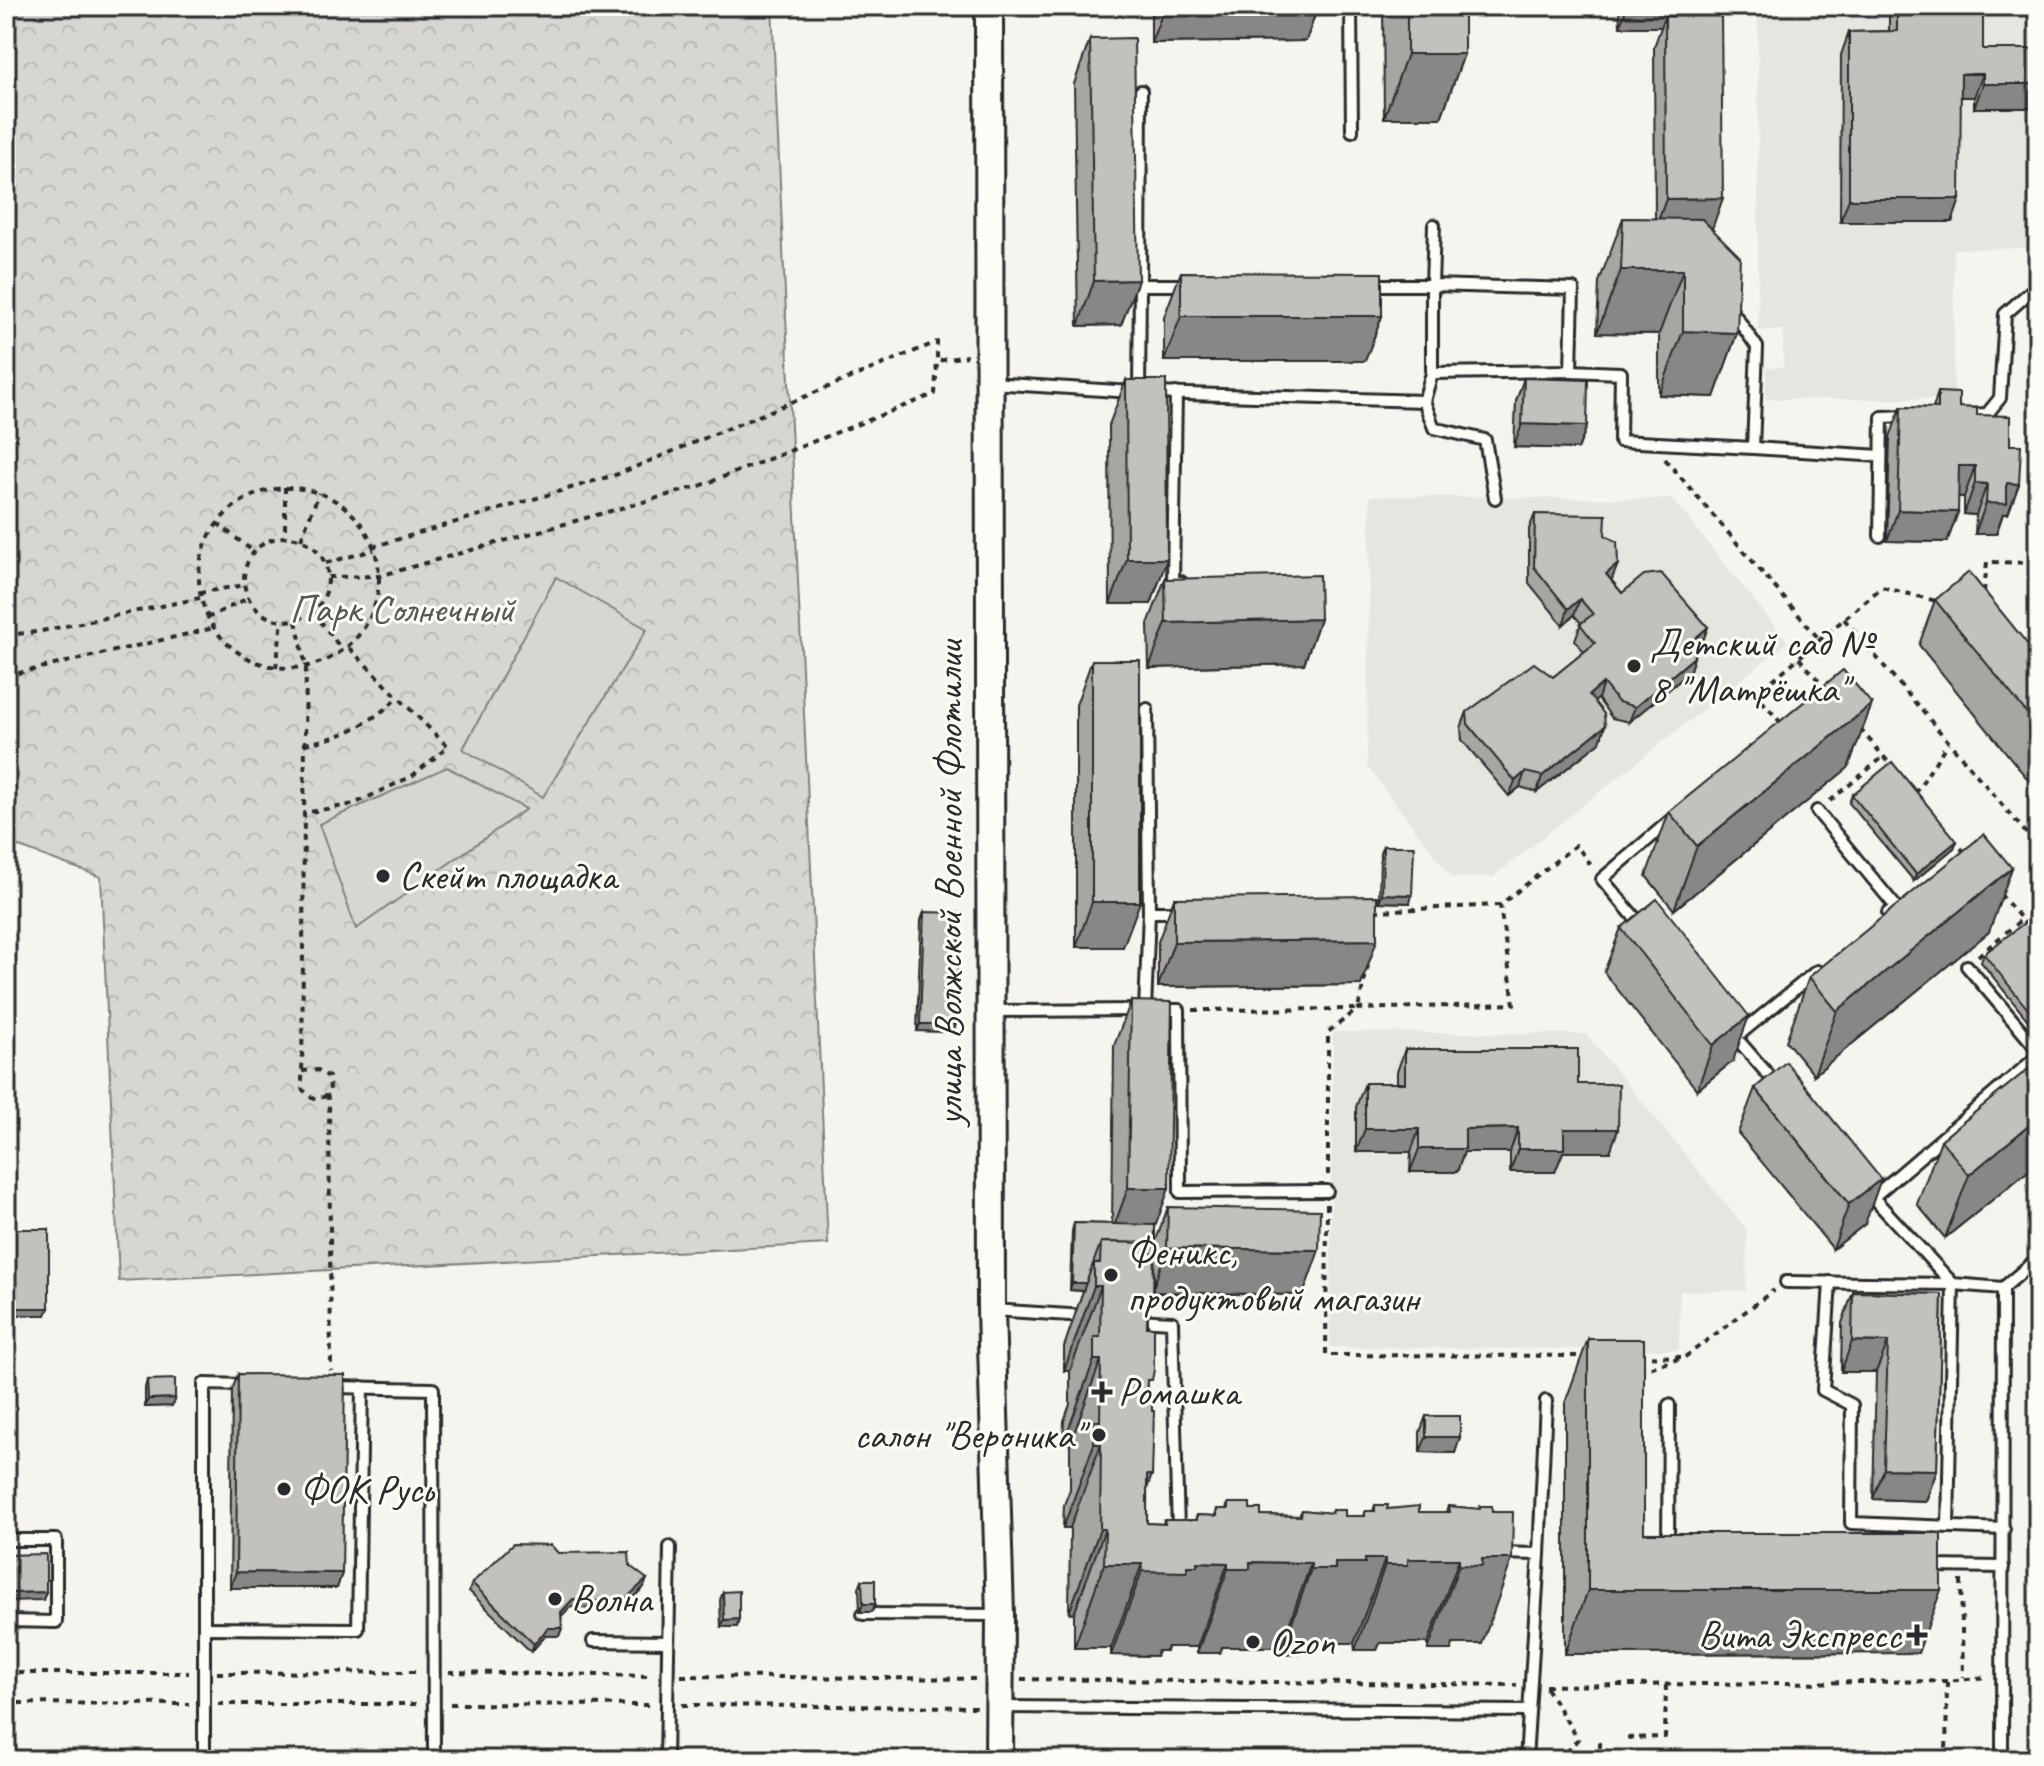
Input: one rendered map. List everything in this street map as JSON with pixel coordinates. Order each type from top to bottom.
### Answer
[{"type":"street","name":"улица Волжской Военной Флотилии","points":[[989,6],[989,1011],[991,1310],[1000,1615],[999,1760]]},
{"type":"lane","points":[[1351,6],[1352,131]]},
{"type":"lane","points":[[1139,392],[1141,91]]},
{"type":"lane","points":[[1434,225],[1432,373],[1424,401],[1434,428],[1485,440],[1495,498]]},
{"type":"lane","points":[[1140,285],[1201,285]]},
{"type":"lane","points":[[1355,285],[1573,289],[1571,371]]},
{"type":"lane","points":[[1957,415],[1987,414],[2000,398],[2005,314],[2038,285]]},
{"type":"lane","points":[[1725,301],[1757,347],[1753,448]]},
{"type":"lane","points":[[1432,373],[1621,373],[1620,441],[1881,456]]},
{"type":"lane","points":[[989,383],[1139,392],[1424,401]]},
{"type":"lane","points":[[1176,393],[1173,582],[1189,582]]},
{"type":"lane","points":[[1880,536],[1882,417],[1927,416]]},
{"type":"lane","points":[[1145,1010],[1149,912],[1147,709]]},
{"type":"lane","points":[[1653,940],[1602,879],[1686,807]]},
{"type":"lane","points":[[1817,811],[1896,907],[1884,917]]},
{"type":"lane","points":[[1149,912],[1197,912]]},
{"type":"lane","points":[[1967,966],[2038,1050]]},
{"type":"lane","points":[[1736,1037],[1822,967]]},
{"type":"lane","points":[[989,1011],[1179,1010],[1180,1192],[1327,1191]]},
{"type":"lane","points":[[1726,1025],[1785,1095]]},
{"type":"lane","points":[[1872,1198],[2038,1056]]},
{"type":"lane","points":[[1863,1186],[1953,1284],[1948,1527]]},
{"type":"lane","points":[[1786,1282],[1953,1284],[2003,1288],[2038,1258]]},
{"type":"lane","points":[[1830,1282],[1823,1390],[1852,1405],[1851,1523],[2004,1529]]},
{"type":"lane","points":[[2002,1760],[2003,1288]]},
{"type":"lane","points":[[991,1310],[1097,1317]]},
{"type":"lane","points":[[1127,1319],[1172,1322],[1178,1548]]},
{"type":"lane","points":[[204,1760],[204,1384],[252,1385]]},
{"type":"lane","points":[[315,1387],[433,1389],[434,1760]]},
{"type":"lane","points":[[204,1628],[358,1629],[362,1387]]},
{"type":"lane","points":[[1526,1760],[1546,1401]]},
{"type":"lane","points":[[1668,1562],[1669,1405]]},
{"type":"lane","points":[[6,1540],[56,1540],[56,1622],[6,1621]]},
{"type":"lane","points":[[666,1760],[670,1547]]},
{"type":"lane","points":[[1492,1553],[1539,1554]]},
{"type":"lane","points":[[1914,1566],[2003,1567]]},
{"type":"lane","points":[[863,1614],[1000,1615]]},
{"type":"lane","points":[[593,1641],[668,1642]]},
{"type":"lane","points":[[999,1707],[1528,1711]]},
{"type":"path","points":[[326,563],[618,474],[937,342],[935,394],[700,486],[379,576],[328,577]]},
{"type":"path","points":[[937,361],[989,352]]},
{"type":"path","points":[[1651,443],[1820,640]]},
{"type":"path","points":[[285,487],[285,536]]},
{"type":"path","points":[[285,487],[319,492],[345,506],[365,528],[379,576],[373,613],[357,638],[334,657],[306,667],[276,668],[248,660],[224,642],[207,618],[200,596],[199,569],[204,545],[217,523],[235,505],[259,492],[285,487]]},
{"type":"path","points":[[301,539],[319,492]]},
{"type":"path","points":[[217,523],[254,552]]},
{"type":"path","points":[[285,536],[301,539],[319,551],[326,563],[327,591],[313,611],[296,620],[270,618],[258,611],[248,598],[244,573],[254,552],[268,540],[285,536]]},
{"type":"path","points":[[1983,601],[1987,562],[2038,563]]},
{"type":"path","points":[[6,635],[37,632],[244,585]]},
{"type":"path","points":[[1783,725],[1756,694],[1882,587],[1953,606]]},
{"type":"path","points":[[207,618],[248,598]]},
{"type":"path","points":[[304,813],[354,804],[412,776],[448,747],[344,648],[313,611]]},
{"type":"path","points":[[1844,619],[2038,847]]},
{"type":"path","points":[[296,620],[306,667],[304,744],[304,813],[302,1071],[302,1089],[312,1098],[324,1097],[330,1090],[329,1077],[318,1070],[302,1071]]},
{"type":"path","points":[[276,668],[282,621]]},
{"type":"path","points":[[6,676],[214,628]]},
{"type":"path","points":[[1799,658],[1827,691]]},
{"type":"path","points":[[304,744],[328,740],[359,728],[398,698]]},
{"type":"path","points":[[1855,724],[1899,775]]},
{"type":"path","points":[[1915,794],[1948,742]]},
{"type":"path","points":[[1817,811],[1883,757]]},
{"type":"path","points":[[1907,784],[1924,805]]},
{"type":"path","points":[[1944,828],[1973,862]]},
{"type":"path","points":[[1373,916],[1371,911],[1500,905],[1576,845],[1602,879]]},
{"type":"path","points":[[1992,885],[2030,929]]},
{"type":"path","points":[[1179,1010],[1514,1004],[1500,905]]},
{"type":"path","points":[[1967,966],[2022,919]]},
{"type":"path","points":[[1372,946],[1358,1009],[1328,1032],[1326,1355],[1591,1356]]},
{"type":"path","points":[[327,1094],[331,1387]]},
{"type":"path","points":[[1629,1374],[1685,1357],[1786,1282]]},
{"type":"path","points":[[1638,1356],[1685,1357]]},
{"type":"path","points":[[1961,1567],[1963,1677]]},
{"type":"path","points":[[1946,1760],[1947,1681]]},
{"type":"path","points":[[1627,1738],[1665,1737],[1666,1683]]},
{"type":"path","points":[[1545,1686],[1578,1739],[1560,1760]]},
{"type":"path","points":[[6,1703],[999,1707]]},
{"type":"path","points":[[1600,1738],[1600,1760]]},
{"type":"shaded area","points":[[1758,6],[2038,6],[2038,248],[1954,249],[1954,399],[1766,399],[1766,368],[1783,367],[1783,330],[1758,330]]},
{"type":"shaded area","points":[[1370,496],[1672,499],[1788,642],[1493,877],[1452,878],[1367,766]]},
{"type":"shaded area","points":[[1333,1032],[1586,1034],[1747,1230],[1746,1291],[1680,1291],[1679,1350],[1330,1347]]},
{"type":"green space","name":"Парк Солнечный","points":[[6,6],[772,6],[828,1244],[119,1281],[101,877],[6,842]]},
{"type":"green space","points":[[556,577],[647,629],[543,797],[463,749]]},
{"type":"green space","name":"Скейт площадка","points":[[447,767],[526,809],[356,929],[319,824]]},
{"type":"building","points":[[1407,6],[1464,6],[1464,54],[1407,54]]},
{"type":"building","points":[[1897,6],[1983,6],[1983,49],[2038,49],[2038,84],[1983,84],[1983,74],[1961,74],[1960,199],[1849,199],[1849,32],[1897,31]]},
{"type":"building","points":[[1721,15],[1723,198],[1666,199],[1665,16]]},
{"type":"building","points":[[1134,38],[1138,280],[1094,281],[1090,39]]},
{"type":"building","points":[[1623,218],[1702,219],[1740,257],[1737,333],[1683,331],[1683,270],[1621,270]]},
{"type":"building","points":[[1181,272],[1382,273],[1382,316],[1181,316]]},
{"type":"building","points":[[1524,378],[1588,380],[1587,426],[1522,424]]},
{"type":"building","points":[[1126,380],[1166,380],[1167,559],[1127,559]]},
{"type":"building","points":[[1938,392],[1959,393],[1959,407],[1977,408],[1977,415],[2010,416],[2010,445],[2021,445],[2019,484],[2007,483],[2007,504],[1986,503],[1987,484],[1975,483],[1975,466],[1959,466],[1958,512],[1898,510],[1901,407],[1938,408]]},
{"type":"building","name":"Детский сад № 8 \"Матрёшка\"","points":[[1535,514],[1606,515],[1605,535],[1617,542],[1618,564],[1606,574],[1622,593],[1644,575],[1661,573],[1708,627],[1692,641],[1694,657],[1635,707],[1618,702],[1603,683],[1589,695],[1604,714],[1605,726],[1542,776],[1525,772],[1515,781],[1468,724],[1467,712],[1534,663],[1553,677],[1595,643],[1580,624],[1593,614],[1580,599],[1568,609],[1534,567]]},
{"type":"building","points":[[1969,572],[2038,657],[2038,727],[1935,600]]},
{"type":"building","points":[[1319,575],[1320,619],[1166,623],[1165,579]]},
{"type":"building","points":[[1092,660],[1140,660],[1140,902],[1092,902]]},
{"type":"building","points":[[1843,670],[1872,704],[1697,846],[1669,812]]},
{"type":"building","points":[[1892,762],[1957,841],[1916,874],[1852,795]]},
{"type":"building","points":[[1984,834],[2012,868],[1837,1011],[1809,977]]},
{"type":"building","points":[[1383,846],[1414,846],[1412,895],[1382,894]]},
{"type":"building","points":[[1377,896],[1377,940],[1174,942],[1174,898]]},
{"type":"building","points":[[1657,899],[1749,1016],[1713,1045],[1621,928]]},
{"type":"building","points":[[924,912],[960,913],[956,1024],[920,1024]]},
{"type":"building","points":[[2028,920],[2038,933],[2038,1022],[1984,954]]},
{"type":"building","points":[[1131,1001],[1172,1002],[1169,1188],[1128,1188]]},
{"type":"building","points":[[1405,1049],[1578,1049],[1578,1084],[1619,1084],[1618,1129],[1564,1129],[1564,1149],[1518,1149],[1518,1128],[1465,1129],[1465,1149],[1419,1149],[1419,1129],[1365,1129],[1365,1083],[1405,1083]]},
{"type":"building","points":[[2038,1061],[2038,1118],[1969,1175],[1941,1140]]},
{"type":"building","points":[[1786,1062],[1881,1179],[1849,1204],[1755,1088]]},
{"type":"building","points":[[1168,1207],[1320,1210],[1319,1250],[1167,1248]]},
{"type":"building","points":[[1074,1223],[1155,1225],[1154,1285],[1154,1253],[1148,1253],[1148,1243],[1101,1242],[1086,1283],[1072,1283]]},
{"type":"building","points":[[6,1229],[49,1229],[49,1308],[6,1308]]},
{"type":"building","points":[[1101,1242],[1148,1243],[1148,1253],[1154,1253],[1153,1296],[1148,1296],[1147,1327],[1154,1327],[1154,1370],[1152,1380],[1148,1380],[1147,1400],[1152,1400],[1154,1411],[1152,1475],[1147,1475],[1147,1523],[1197,1520],[1197,1515],[1217,1516],[1217,1509],[1228,1509],[1228,1503],[1250,1503],[1250,1509],[1261,1509],[1261,1515],[1301,1516],[1302,1510],[1332,1513],[1332,1510],[1345,1510],[1345,1516],[1365,1516],[1365,1511],[1375,1511],[1375,1505],[1388,1505],[1387,1509],[1419,1506],[1419,1512],[1449,1512],[1448,1506],[1480,1509],[1480,1506],[1492,1506],[1492,1512],[1513,1512],[1512,1559],[1482,1559],[1482,1566],[1459,1565],[1459,1559],[1408,1559],[1408,1565],[1385,1565],[1385,1559],[1365,1559],[1365,1563],[1335,1563],[1335,1569],[1311,1569],[1311,1563],[1250,1562],[1250,1569],[1228,1569],[1228,1563],[1197,1562],[1197,1566],[1187,1566],[1187,1572],[1142,1571],[1142,1564],[1104,1564],[1105,1529],[1100,1529],[1101,1444],[1094,1444],[1094,1421],[1100,1421],[1101,1360],[1094,1360],[1094,1337],[1100,1337],[1101,1286],[1094,1286],[1094,1263],[1100,1263]]},
{"type":"building","points":[[1853,1292],[1942,1294],[1937,1470],[1884,1469],[1888,1342],[1852,1341]]},
{"type":"building","points":[[1588,1339],[1644,1339],[1644,1533],[1941,1533],[1941,1590],[1588,1590]]},
{"type":"building","name":"ФОК Русь","points":[[238,1374],[345,1375],[342,1573],[236,1572]]},
{"type":"building","points":[[175,1379],[175,1398],[148,1399],[147,1380]]},
{"type":"building","points":[[1426,1416],[1460,1416],[1460,1437],[1426,1437]]},
{"type":"building","name":"Волна","points":[[513,1544],[551,1545],[558,1553],[629,1552],[630,1566],[647,1579],[621,1603],[573,1599],[561,1612],[562,1628],[548,1628],[534,1644],[472,1583]]},
{"type":"building","points":[[46,1554],[46,1592],[6,1593],[6,1555]]},
{"type":"building","points":[[862,1580],[875,1580],[875,1604],[863,1604]]},
{"type":"building","points":[[739,1591],[739,1619],[724,1620],[723,1592]]},
{"type":"place","name":"Детский сад № 8 \"Матрёшка\"","points":[[1634,666]]},
{"type":"place","name":"Скейт площадка","points":[[383,876]]},
{"type":"place","name":"Феникс, продуктовый магазин","points":[[1111,1275]]},
{"type":"place","name":"Ромашка","points":[[1102,1392]]},
{"type":"place","name":"салон \"Вероника\"","points":[[1099,1435]]},
{"type":"place","name":"ФОК Русь","points":[[284,1489]]},
{"type":"place","name":"Волна","points":[[555,1599]]},
{"type":"place","name":"Вита Экспресс","points":[[1917,1635]]},
{"type":"place","name":"Ozon","points":[[1253,1642]]}]
